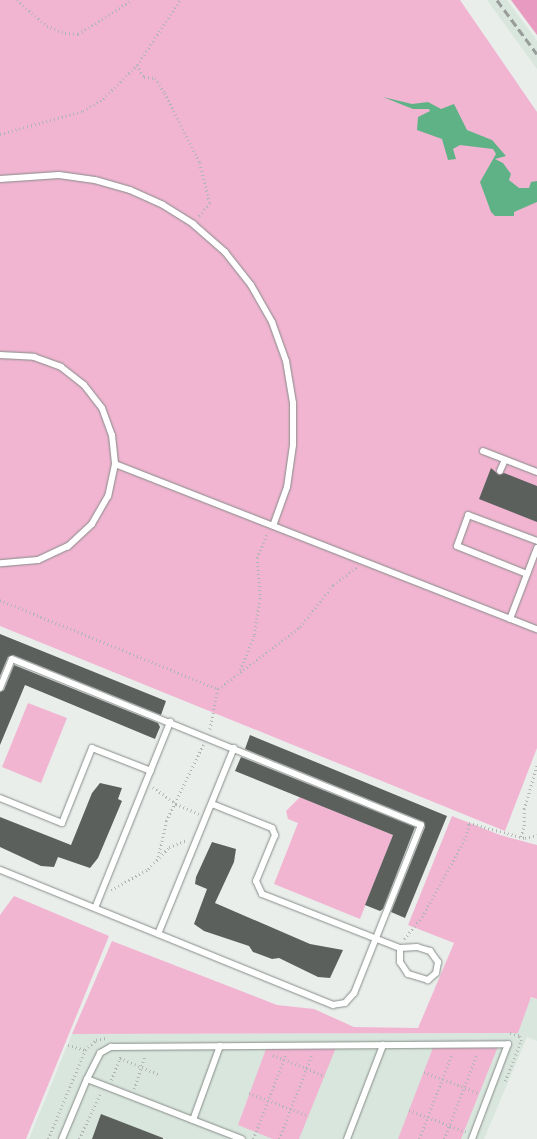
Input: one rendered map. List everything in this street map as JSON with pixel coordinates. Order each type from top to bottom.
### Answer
[{"type":"lane","points":[[0,179],[59,175],[95,180],[143,196],[193,224],[225,252],[251,285],[272,322],[286,361],[293,403],[294,445],[287,487],[273,526]]},
{"type":"lane","points":[[0,355],[34,357],[61,367],[84,385],[102,408],[112,435],[115,464],[108,496],[92,524],[68,546],[38,560],[0,563]]},
{"type":"lane","points":[[483,451],[537,472]]},
{"type":"lane","points":[[500,471],[504,460]]},
{"type":"lane","points":[[115,464],[537,629]]},
{"type":"lane","points":[[527,574],[457,546],[468,515],[537,541]]},
{"type":"lane","points":[[510,619],[537,548]]},
{"type":"lane","points":[[0,688],[12,659],[421,825],[354,993],[345,1004],[333,1006],[0,870]]},
{"type":"lane","points":[[95,908],[170,722]]},
{"type":"lane","points":[[0,798],[62,823],[92,748],[151,771]]},
{"type":"lane","points":[[158,934],[234,748]]},
{"type":"lane","points":[[212,804],[272,828],[275,835],[256,881],[262,894],[400,948],[417,947],[430,951],[438,962],[436,973],[428,980],[408,974],[400,962],[400,948]]},
{"type":"lane","points":[[62,1139],[87,1079],[100,1053],[111,1047],[508,1044],[473,1137]]},
{"type":"lane","points":[[347,1139],[383,1045]]},
{"type":"lane","points":[[194,1120],[220,1046]]},
{"type":"lane","points":[[87,1079],[242,1139]]},
{"type":"path","points":[[17,0],[47,26],[64,33],[78,34],[132,0]]},
{"type":"path","points":[[0,134],[83,111],[103,99],[137,65],[180,0]]},
{"type":"path","points":[[137,65],[144,77],[155,78],[165,93],[200,163],[210,203],[193,224]]},
{"type":"path","points":[[240,670],[254,635],[260,599],[257,558],[263,538],[273,526]]},
{"type":"path","points":[[158,857],[160,836],[214,721],[218,689],[240,670],[300,627],[333,585],[364,562]]},
{"type":"path","points":[[0,600],[218,689]]},
{"type":"path","points":[[521,837],[524,809],[537,764]]},
{"type":"path","points":[[146,782],[176,804],[206,818]]},
{"type":"path","points":[[400,948],[412,926],[422,917],[466,836],[469,823],[521,837],[537,835]]},
{"type":"path","points":[[101,893],[135,879],[148,869],[158,857],[182,840],[197,840]]},
{"type":"path","points":[[444,1139],[481,1044]]},
{"type":"path","points":[[68,1045],[85,1050]]},
{"type":"path","points":[[279,1139],[315,1045]]},
{"type":"path","points":[[419,1139],[456,1045]]},
{"type":"path","points":[[253,1139],[290,1046]]},
{"type":"path","points":[[78,1139],[98,1093],[105,1096],[110,1079],[124,1047]]},
{"type":"path","points":[[131,1096],[148,1047]]},
{"type":"path","points":[[265,1052],[325,1076]]},
{"type":"path","points":[[116,1054],[128,1054]]},
{"type":"path","points":[[140,1055],[153,1055]]},
{"type":"path","points":[[120,1058],[160,1075]]},
{"type":"path","points":[[424,1072],[488,1096]]},
{"type":"path","points":[[110,1079],[117,1082]]},
{"type":"path","points":[[128,1087],[140,1091]]},
{"type":"path","points":[[249,1093],[309,1116]]},
{"type":"path","points":[[409,1110],[450,1125],[473,1137]]},
{"type":"shaded area","points":[[0,0],[460,0],[537,112],[537,748],[505,831],[0,626]]},
{"type":"shaded area","points":[[487,0],[507,0],[537,41],[537,69]]},
{"type":"shaded area","points":[[511,0],[537,0],[537,35]]},
{"type":"shaded area","points":[[383,97],[412,104],[428,102],[441,109],[454,104],[467,130],[492,140],[506,156],[495,159],[503,163],[511,174],[509,180],[519,188],[529,188],[531,182],[537,181],[537,202],[514,212],[514,216],[495,216],[491,212],[480,182],[496,154],[493,149],[460,145],[453,149],[456,159],[448,160],[442,139],[417,130],[418,117],[430,111],[429,109],[413,109]]},
{"type":"shaded area","points":[[28,703],[67,718],[41,783],[2,767]]},
{"type":"shaded area","points":[[300,797],[393,835],[360,919],[274,884],[298,823],[288,819],[286,811]]},
{"type":"shaded area","points":[[452,816],[500,835],[537,845],[537,999],[531,997],[518,1033],[72,1034],[112,941],[277,1005],[314,1009],[354,1027],[418,1028],[454,943],[408,925]]},
{"type":"shaded area","points":[[14,896],[109,936],[26,1139],[0,1139],[0,915]]},
{"type":"shaded area","points":[[531,997],[537,999],[537,1041],[527,1037],[484,1139],[29,1139],[72,1034],[517,1033]]},
{"type":"shaded area","points":[[499,1044],[461,1139],[398,1139],[434,1045]]},
{"type":"shaded area","points":[[337,1045],[299,1139],[273,1139],[238,1125],[267,1046]]},
{"type":"building","points":[[491,468],[499,475],[504,473],[537,486],[537,522],[479,499]]},
{"type":"building","points":[[0,634],[166,701],[161,715],[13,655],[8,657],[0,676]]},
{"type":"building","points":[[14,665],[158,723],[160,727],[155,739],[25,685],[0,745],[0,692],[4,690]]},
{"type":"building","points":[[250,735],[447,816],[405,918],[391,912],[425,827],[424,822],[245,749]]},
{"type":"building","points":[[241,757],[415,827],[383,909],[380,911],[365,905],[393,835],[235,771]]},
{"type":"building","points":[[100,783],[122,788],[118,799],[122,801],[98,858],[90,868],[58,857],[54,867],[41,866],[0,847],[0,817],[71,845],[92,793]]},
{"type":"building","points":[[212,842],[236,849],[234,862],[215,903],[310,944],[343,950],[330,978],[318,977],[279,958],[272,959],[253,952],[249,946],[204,931],[194,924],[207,889],[195,884],[196,877]]},
{"type":"building","points":[[101,1114],[163,1138],[163,1139],[92,1139]]},
{"type":"railway","points":[[497,0],[537,54]]}]
